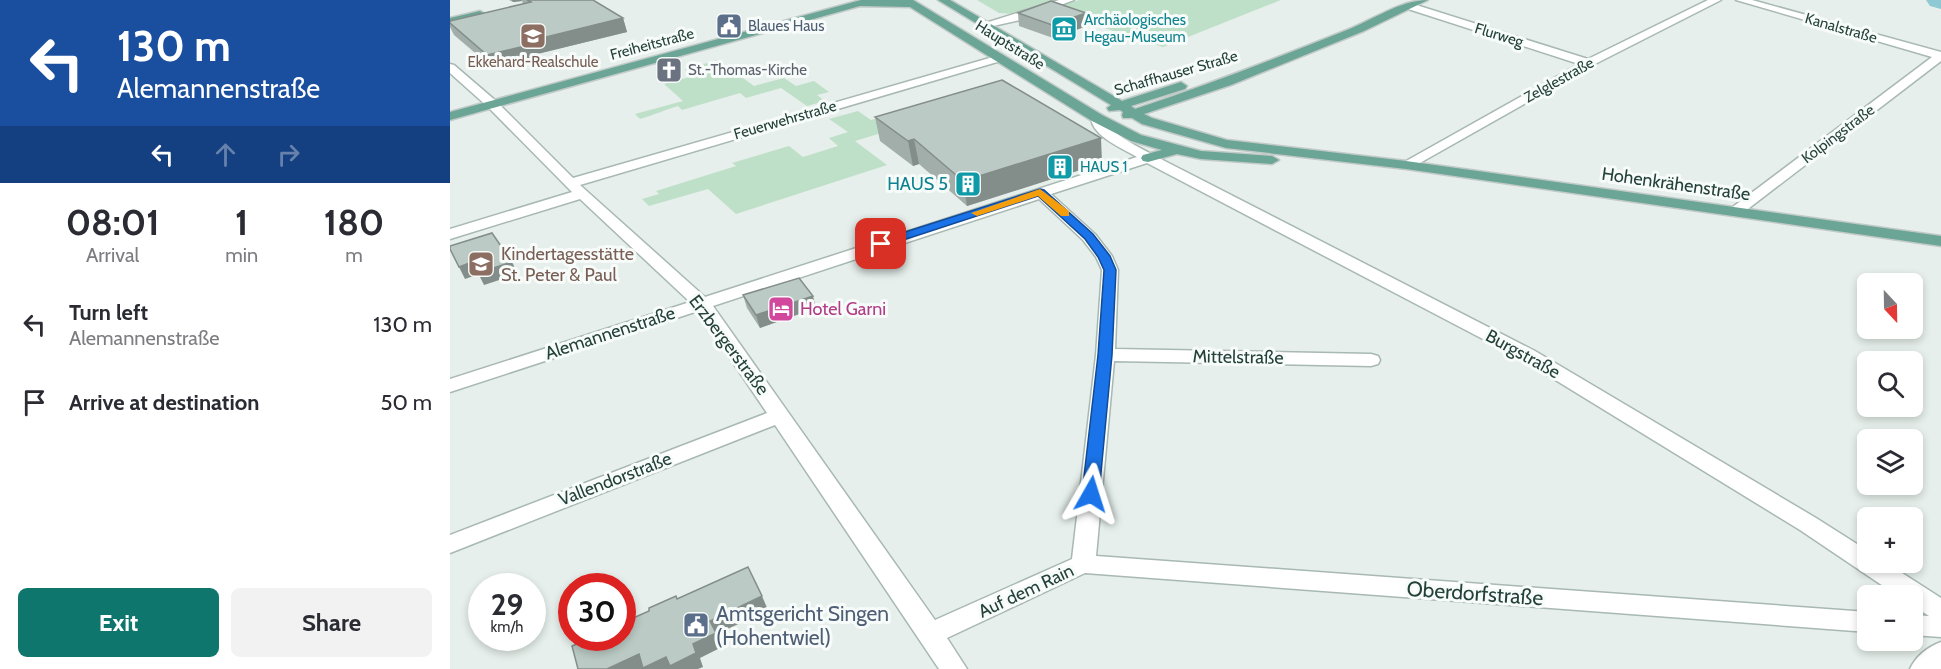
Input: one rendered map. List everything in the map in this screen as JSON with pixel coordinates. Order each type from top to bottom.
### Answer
[{"type":"main road","name":"Hauptstraße","points":[[943,0],[1136,114]]},
{"type":"main road","name":"Schaffhauser Straße","points":[[1097,118],[1136,114],[1227,82],[1360,29],[1423,0]]},
{"type":"main road","name":"Freiheitstraße","points":[[450,116],[867,2],[908,2]]},
{"type":"main road","name":"Hauptstraße","points":[[908,2],[1097,118]]},
{"type":"main road","points":[[450,21],[494,12]]},
{"type":"main road","name":"Schaffhauser Straße","points":[[1097,118],[1119,104],[1183,85],[1268,65]]},
{"type":"main road","name":"Hohenkrähenstraße","points":[[1136,114],[1179,132],[1226,144],[1406,165],[1941,241]]},
{"type":"main road","name":"Hohenkrähenstraße","points":[[1097,118],[1136,138],[1176,150],[1226,158],[1406,165]]},
{"type":"main road","points":[[1148,158],[1176,150],[1226,144]]},
{"type":"street","points":[[984,25],[1016,18],[1069,0]]},
{"type":"street","name":"Zelglestraße","points":[[1406,165],[1589,63],[1716,0]]},
{"type":"street","name":"Kanalstraße","points":[[1740,0],[1941,56]]},
{"type":"street","name":"Flurweg","points":[[1409,6],[1589,63]]},
{"type":"street","name":"Kolpingstraße","points":[[1735,212],[1941,56]]},
{"type":"street","name":"Feuerwehrstraße","points":[[450,234],[576,188],[1000,58]]},
{"type":"street","name":"Erzbergerstraße","points":[[450,67],[492,104],[576,188],[701,302],[780,415],[868,548],[954,669]]},
{"type":"street","name":"Burgstraße","points":[[1097,118],[1098,124],[1117,140],[1148,158],[1528,355],[1798,518],[1941,611]]},
{"type":"street","name":"Alemannenstraße","points":[[450,386],[701,302],[1148,158]]},
{"type":"street","name":"Auf dem Rain","points":[[930,634],[1083,564],[1105,355],[1110,270],[1104,256],[1089,237],[1040,192]]},
{"type":"street","name":"Mittelstraße","points":[[1105,355],[1371,360]]},
{"type":"street","name":"Vallendorstraße","points":[[450,544],[780,415]]},
{"type":"street","name":"Oberdorfstraße","points":[[1083,564],[1857,621]]},
{"type":"street","points":[[1923,626],[1941,627]]},
{"type":"street","points":[[1923,669],[1941,653]]},
{"type":"green space","points":[[977,0],[1056,0],[1014,14],[999,13]]},
{"type":"green space","points":[[1079,0],[1281,0],[1163,47],[1049,10]]},
{"type":"green space","points":[[718,60],[754,86],[784,78],[796,86],[814,81],[829,92],[817,95],[825,101],[807,106],[781,88],[746,98],[740,93],[682,110],[678,106],[640,119],[635,114],[683,101],[664,84],[693,76],[685,69]]},
{"type":"green space","points":[[858,111],[871,120],[892,114],[908,125],[855,141],[887,165],[736,214],[708,189],[649,206],[642,199],[659,194],[656,191],[736,166],[732,163],[789,146],[803,157],[838,146],[829,138],[848,132],[829,119]]},
{"type":"building","points":[[527,0],[593,0],[623,18],[522,43],[525,46],[487,55],[450,23],[450,21],[531,2]]},
{"type":"building","points":[[1051,1],[1086,13],[1052,25],[1018,13]]},
{"type":"building","points":[[1002,80],[1101,138],[963,181],[914,139],[908,141],[875,117]]},
{"type":"building","points":[[492,233],[512,262],[478,273],[472,262],[459,267],[450,246]]},
{"type":"building","points":[[799,278],[813,296],[756,315],[743,295]]},
{"type":"building","name":"Amtsgericht Singen (Hohentwiel)","points":[[748,567],[762,596],[710,621],[716,633],[693,644],[696,653],[670,666],[666,657],[643,668],[639,654],[607,669],[578,669],[573,651],[636,651],[636,617],[676,596],[677,599]]},
{"type":"slow traffic","points":[[977,213],[1040,192],[1065,214]]},
{"type":"place","name":"Blaues Haus","points":[[729,26]]},
{"type":"place","name":"Archäologisches Hegau-Museum","points":[[1064,29]]},
{"type":"place","name":"Ekkehard-Realschule","points":[[533,36]]},
{"type":"place","name":"St.-Thomas-Kirche","points":[[669,70]]},
{"type":"place","name":"HAUS 1","points":[[1060,167]]},
{"type":"place","name":"HAUS 5","points":[[968,184]]},
{"type":"place","name":"Kindertagesstätte St. Peter & Paul","points":[[481,264]]},
{"type":"place","name":"Hotel Garni","points":[[781,309]]},
{"type":"place","name":"Amtsgericht Singen (Hohentwiel)","points":[[696,625]]},
{"type":"route","points":[[881,244],[1040,192],[1089,237],[1104,256],[1110,270],[1105,355],[1091,494]]}]
